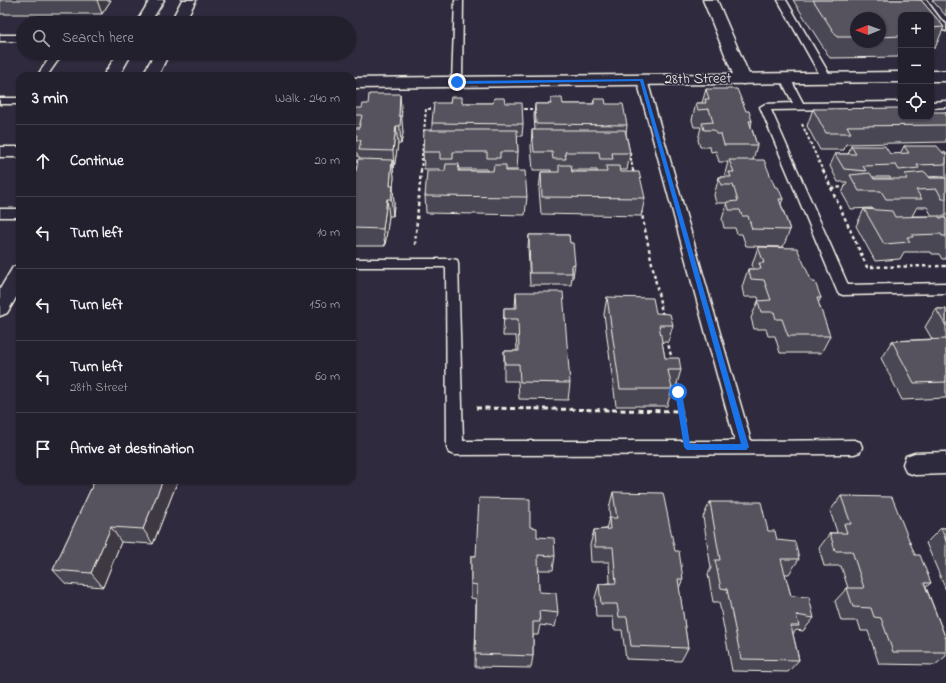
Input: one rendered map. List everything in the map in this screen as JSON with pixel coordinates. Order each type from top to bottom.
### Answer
[{"type":"street","points":[[147,16],[157,0]]},
{"type":"street","points":[[181,16],[189,0]]},
{"type":"street","points":[[710,0],[743,78]]},
{"type":"street","points":[[113,72],[121,60]]},
{"type":"street","points":[[152,72],[158,60]]},
{"type":"street","name":"28th Street","points":[[356,84],[898,76]]},
{"type":"street","points":[[934,76],[946,76]]},
{"type":"street","points":[[0,152],[16,152]]},
{"type":"street","points":[[0,308],[16,281]]},
{"type":"street","points":[[915,464],[946,463]]},
{"type":"lane","points":[[457,82],[459,0]]},
{"type":"lane","points":[[782,0],[826,77]]},
{"type":"lane","points":[[921,0],[938,22],[946,28]]},
{"type":"lane","points":[[0,38],[16,38]]},
{"type":"lane","points":[[45,72],[53,60]]},
{"type":"lane","points":[[785,78],[799,106]]},
{"type":"lane","points":[[642,80],[746,447]]},
{"type":"lane","points":[[0,100],[16,101]]},
{"type":"lane","points":[[934,105],[946,104]]},
{"type":"lane","points":[[898,105],[764,107],[843,290],[946,288]]},
{"type":"lane","points":[[0,213],[16,213]]},
{"type":"lane","points":[[356,263],[452,263],[455,448],[854,447]]},
{"type":"path","points":[[414,246],[426,109],[442,109]]},
{"type":"path","points":[[512,109],[543,109]]},
{"type":"path","points":[[802,123],[867,267],[946,266]]},
{"type":"path","points":[[628,148],[635,178]]},
{"type":"path","points":[[831,188],[854,187]]},
{"type":"path","points":[[641,209],[664,323]]},
{"type":"path","points":[[667,338],[672,361]]},
{"type":"path","points":[[675,376],[687,447]]},
{"type":"path","points":[[455,408],[681,411]]},
{"type":"building","points":[[813,0],[921,0],[931,12],[898,12],[898,36],[886,37],[886,12],[850,12],[850,37],[837,37]]},
{"type":"building","points":[[934,15],[944,27],[934,28]]},
{"type":"building","points":[[706,89],[737,89],[746,111],[749,111],[752,121],[749,121],[757,145],[724,145],[721,134],[716,134],[714,130],[704,130],[702,123],[713,122],[709,109],[698,110],[696,103],[706,103],[705,99],[709,99]]},
{"type":"building","points":[[369,94],[400,94],[400,126],[396,126],[393,151],[359,150],[361,140],[356,140],[356,128],[359,128],[362,115],[356,115],[356,108],[362,108],[363,104],[368,104]]},
{"type":"building","points":[[451,97],[462,97],[462,103],[493,103],[494,98],[504,98],[505,103],[522,103],[523,124],[432,123],[434,103],[450,103]]},
{"type":"building","points":[[551,98],[562,98],[563,104],[594,104],[594,99],[605,99],[606,104],[623,104],[627,125],[536,124],[535,104],[551,104]]},
{"type":"building","points":[[898,108],[898,120],[934,120],[934,112],[946,112],[946,125],[847,126],[851,133],[826,133],[813,109]]},
{"type":"building","points":[[424,130],[517,130],[518,152],[500,152],[500,158],[487,158],[487,152],[453,152],[453,159],[440,159],[440,152],[423,152]]},
{"type":"building","points":[[532,130],[625,130],[630,153],[612,153],[613,159],[600,159],[599,152],[565,152],[566,159],[553,159],[552,152],[534,152]]},
{"type":"building","points":[[851,146],[885,146],[890,154],[909,153],[904,146],[937,146],[943,153],[946,153],[946,164],[917,165],[919,168],[899,170],[896,165],[863,166],[866,171],[844,169],[835,154],[856,154]]},
{"type":"building","points":[[358,159],[392,160],[390,186],[393,186],[391,199],[387,199],[383,229],[356,228],[356,171]]},
{"type":"building","points":[[729,160],[764,160],[775,187],[778,187],[783,199],[779,199],[790,230],[752,229],[748,216],[742,216],[740,210],[729,210],[727,202],[738,201],[733,185],[721,185],[719,177],[731,177],[729,172],[734,172]]},
{"type":"building","points":[[446,164],[459,164],[458,171],[493,171],[494,165],[506,165],[506,171],[525,171],[527,197],[425,196],[427,171],[445,171]]},
{"type":"building","points":[[559,165],[571,165],[572,172],[607,172],[606,166],[619,166],[620,172],[639,172],[645,198],[542,197],[541,172],[559,172]]},
{"type":"building","points":[[925,172],[930,178],[946,178],[946,199],[942,199],[937,189],[916,190],[922,199],[886,199],[881,191],[859,191],[850,175],[870,173],[874,179],[907,179],[905,174]]},
{"type":"building","points":[[864,209],[892,211],[895,217],[938,216],[940,218],[946,218],[946,236],[942,236],[941,234],[912,235],[913,237],[907,237],[910,242],[884,244]]},
{"type":"building","points":[[529,235],[569,235],[570,243],[573,243],[575,264],[572,265],[572,273],[530,273]]},
{"type":"building","points":[[758,247],[797,248],[812,282],[815,282],[821,298],[817,298],[830,336],[788,336],[782,319],[776,319],[774,312],[761,312],[758,301],[771,300],[764,280],[751,279],[748,269],[761,269],[759,263],[764,263]]},
{"type":"building","points":[[516,292],[563,292],[570,383],[520,382],[519,364],[505,364],[504,351],[519,351],[518,319],[504,319],[504,308],[517,308]]},
{"type":"building","points":[[607,297],[653,298],[656,313],[670,314],[673,325],[659,325],[665,358],[679,358],[681,370],[668,370],[672,389],[620,389]]},
{"type":"building","points":[[936,309],[946,309],[946,326]]},
{"type":"building","points":[[946,339],[946,382],[914,383],[892,341]]},
{"type":"building","points":[[93,484],[161,484],[143,529],[111,527],[91,573],[53,570]]},
{"type":"building","points":[[613,492],[663,493],[675,551],[679,551],[683,579],[678,579],[688,648],[631,646],[627,617],[619,617],[617,604],[601,604],[599,584],[616,583],[613,547],[595,547],[594,530],[610,529],[609,518],[617,518]]},
{"type":"building","points":[[841,496],[892,497],[915,555],[920,555],[931,583],[924,583],[946,639],[946,652],[893,652],[881,618],[874,617],[871,608],[853,607],[847,588],[864,588],[852,551],[835,551],[830,533],[847,533],[844,524],[851,524]]},
{"type":"building","points":[[479,498],[530,499],[530,527],[537,528],[537,537],[554,538],[555,556],[538,555],[539,592],[556,593],[558,613],[539,611],[540,622],[533,622],[533,656],[475,654],[477,585],[471,584],[471,556],[476,556]]},
{"type":"building","points":[[710,502],[761,502],[768,531],[775,531],[777,540],[795,542],[799,559],[781,559],[791,596],[809,597],[814,618],[796,615],[799,626],[791,626],[799,660],[741,659],[727,589],[721,588],[715,560],[720,560]]},
{"type":"building","points":[[941,528],[946,528],[946,541]]},
{"type":"route","points":[[457,82],[642,80],[746,447],[687,447],[678,392]]}]
